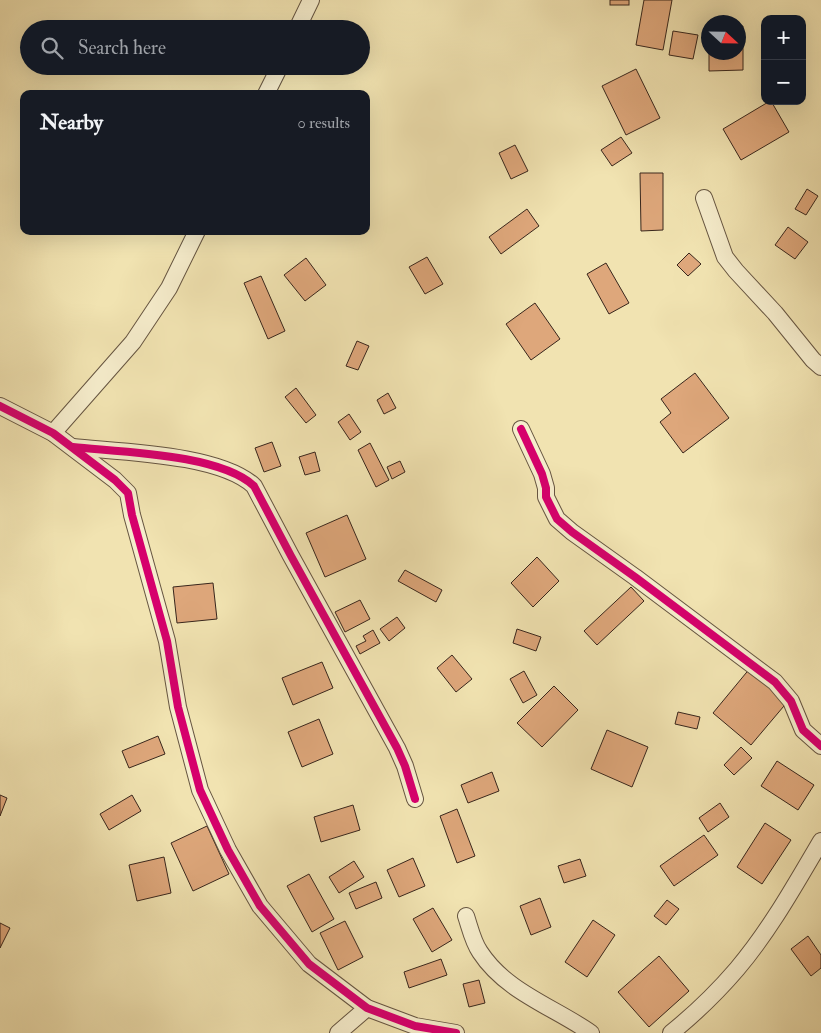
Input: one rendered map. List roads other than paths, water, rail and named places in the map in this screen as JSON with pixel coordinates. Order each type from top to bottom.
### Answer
[{"type":"street","points":[[301,20],[311,0]]},
{"type":"street","points":[[268,90],[276,75]]},
{"type":"street","points":[[704,198],[725,257],[821,367]]},
{"type":"street","points":[[53,433],[133,342],[169,288],[196,235]]},
{"type":"street","points":[[0,406],[53,433],[115,480],[128,493],[132,515],[167,641],[178,707],[200,790],[228,850],[260,906],[309,964],[367,1008],[415,1026],[456,1033]]},
{"type":"street","points":[[521,429],[542,474],[546,488],[546,497],[557,519],[775,682],[791,701],[803,730],[821,746]]},
{"type":"street","points":[[73,447],[187,459],[245,478],[254,486],[295,565],[397,748],[405,766],[415,799]]},
{"type":"street","points":[[670,1033],[682,1024],[736,970],[768,927],[821,841]]},
{"type":"street","points":[[466,916],[480,952],[496,971],[517,990],[578,1024],[590,1033]]},
{"type":"street","points":[[338,1033],[367,1008]]}]
